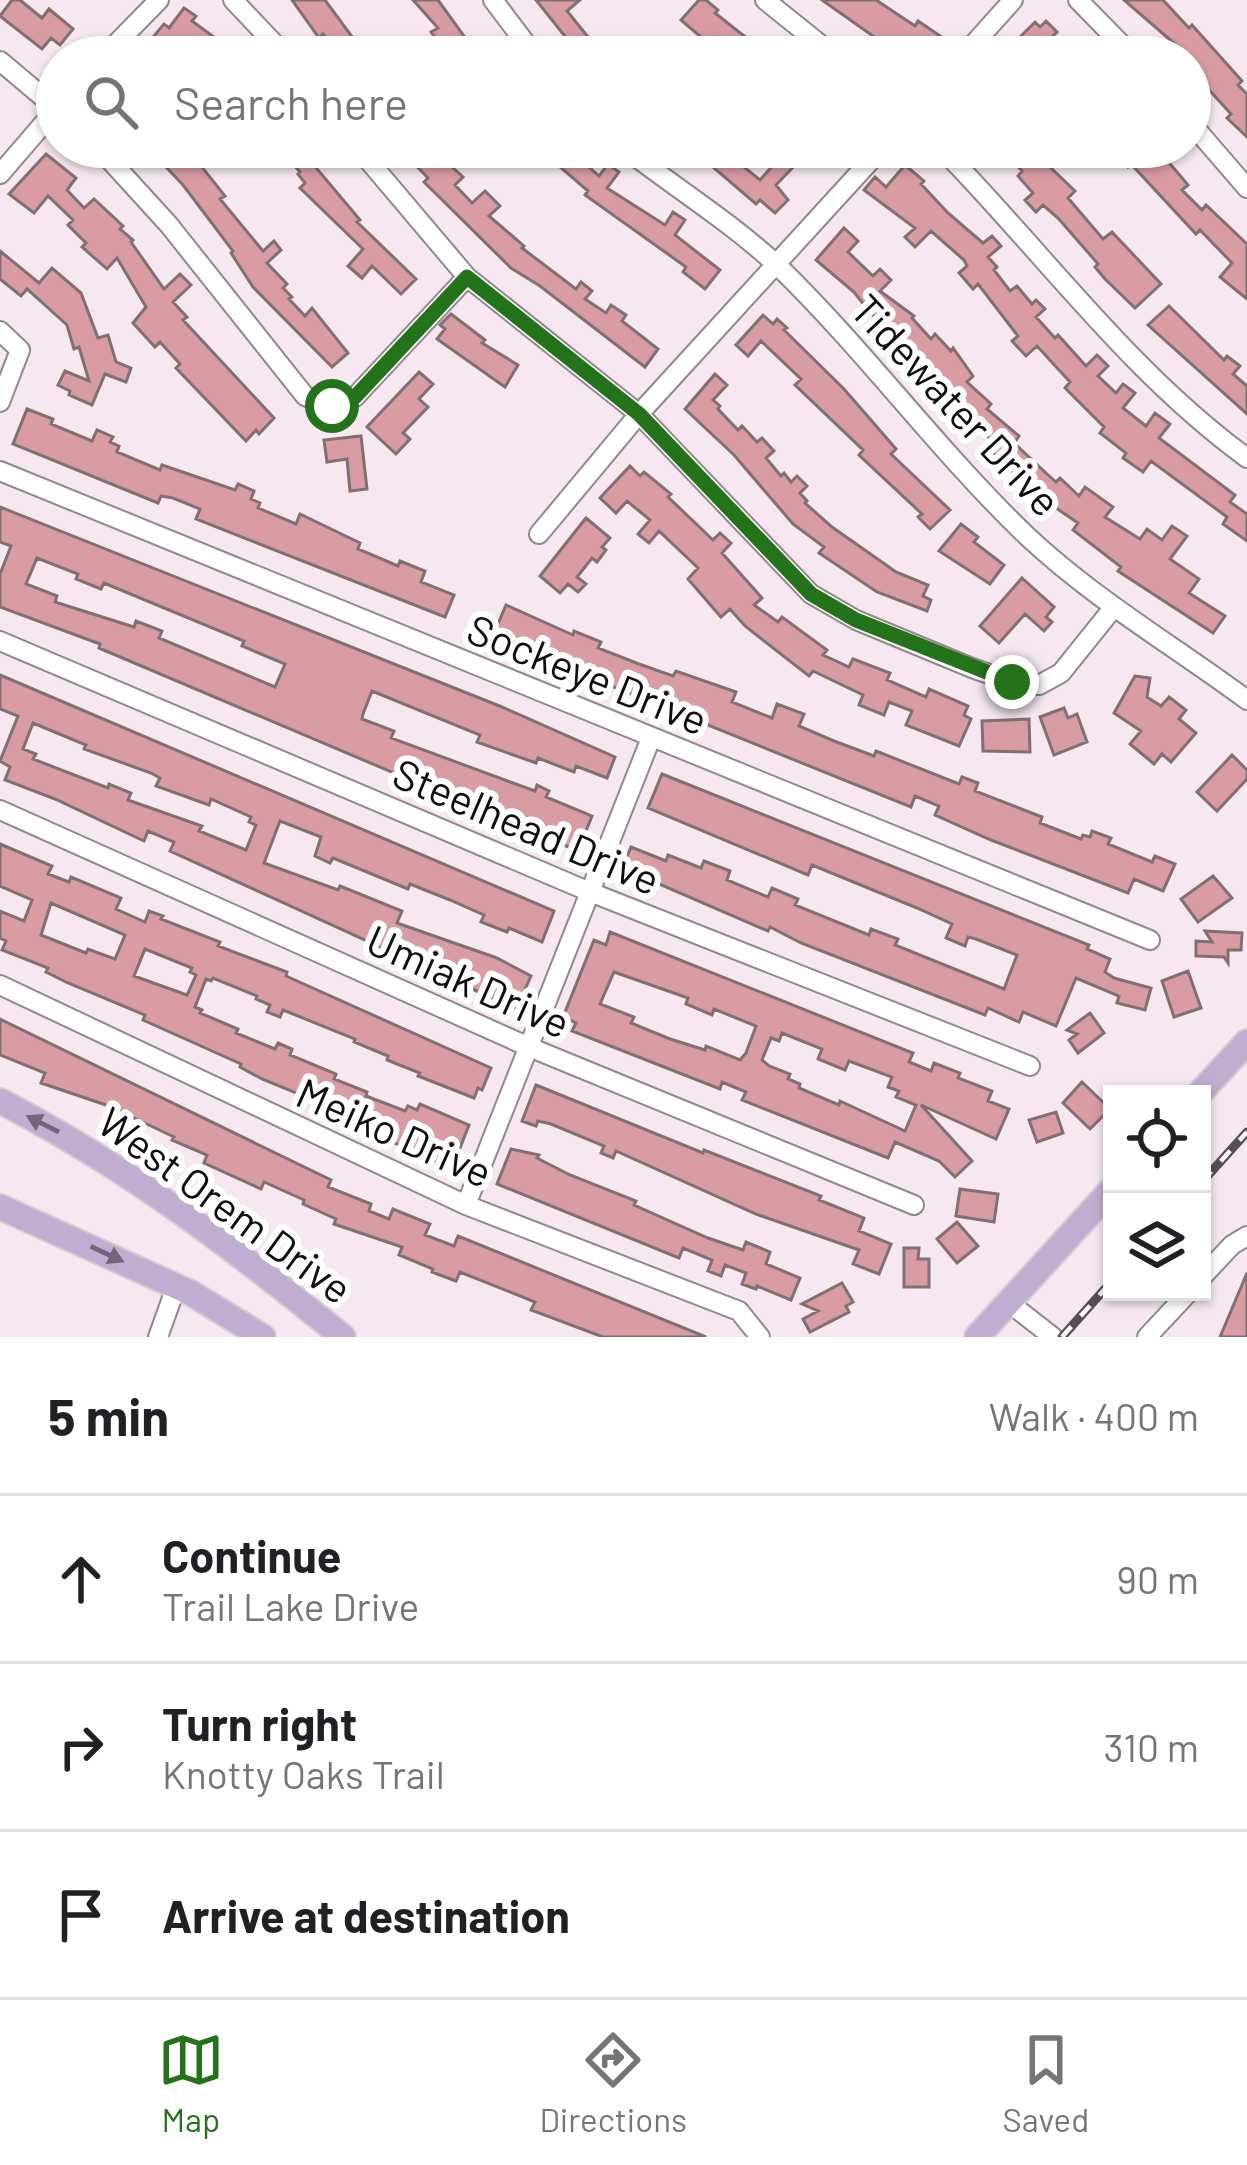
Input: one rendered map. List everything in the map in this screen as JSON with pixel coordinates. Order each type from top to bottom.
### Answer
[{"type":"main road","points":[[1207,1085],[1247,1042]]},
{"type":"main road","name":"West Orem Drive","points":[[0,1101],[108,1160],[179,1208],[343,1337]]},
{"type":"main road","points":[[977,1337],[1108,1193]]},
{"type":"main road","name":"West Orem Drive","points":[[0,1208],[176,1287],[263,1337]]},
{"type":"street","points":[[124,36],[159,0]]},
{"type":"street","points":[[232,0],[267,36]]},
{"type":"street","points":[[493,0],[520,36]]},
{"type":"street","points":[[765,0],[810,36]]},
{"type":"street","points":[[981,36],[1013,0]]},
{"type":"street","points":[[1078,0],[1113,36]]},
{"type":"street","points":[[0,61],[36,91]]},
{"type":"street","points":[[0,174],[36,132]]},
{"type":"street","points":[[1211,146],[1247,188]]},
{"type":"street","points":[[117,168],[169,225],[305,396],[332,406],[355,397],[467,277]]},
{"type":"street","points":[[375,168],[467,277],[639,414],[811,594],[856,620],[972,668],[1012,682],[1039,685],[1061,673],[1114,607]]},
{"type":"street","name":"Tidewater Drive","points":[[650,168],[777,265],[840,328],[963,471],[1031,539],[1114,607],[1247,700]]},
{"type":"street","points":[[538,533],[639,414],[864,168]]},
{"type":"street","points":[[961,168],[1142,369],[1247,458]]},
{"type":"street","points":[[0,331],[20,350],[0,402]]},
{"type":"street","name":"Sockeye Drive","points":[[0,471],[1150,940]]},
{"type":"street","name":"Steelhead Drive","points":[[0,641],[590,892],[1030,1066]]},
{"type":"street","points":[[466,1204],[651,738]]},
{"type":"street","name":"Umiak Drive","points":[[0,810],[529,1047],[914,1205]]},
{"type":"street","name":"Meiko Drive","points":[[0,985],[466,1204],[739,1311],[760,1337]]},
{"type":"street","points":[[1211,1267],[1247,1236]]},
{"type":"street","points":[[158,1337],[176,1287]]},
{"type":"street","points":[[1147,1337],[1181,1301]]},
{"type":"street","points":[[1007,1302],[1053,1337]]},
{"type":"building","points":[[12,0],[20,0],[42,18],[49,9],[73,29],[67,36],[36,36],[36,44],[0,16]]},
{"type":"building","points":[[292,0],[325,0],[352,36],[318,36]]},
{"type":"building","points":[[413,0],[438,0],[464,36],[434,36],[431,32],[438,28]]},
{"type":"building","points":[[536,0],[580,0],[567,11],[587,36],[565,36]]},
{"type":"building","points":[[699,0],[706,0],[744,36],[700,36],[681,20]]},
{"type":"building","points":[[822,0],[876,0],[940,36],[873,36]]},
{"type":"building","points":[[1124,0],[1163,0],[1202,36],[1166,36]]},
{"type":"building","points":[[184,8],[196,16],[192,21],[212,36],[154,36],[164,24],[169,28]]},
{"type":"building","points":[[1046,21],[1057,32],[1021,36],[1035,22],[1040,27]]},
{"type":"building","points":[[1211,46],[1242,81],[1238,85],[1247,94],[1247,137],[1227,118],[1231,114],[1211,92]]},
{"type":"building","points":[[36,165],[64,168],[76,178],[67,190],[84,208],[94,199],[123,226],[120,229],[133,240],[164,289],[180,274],[191,285],[173,302],[187,317],[183,320],[274,418],[246,441],[176,368],[180,364],[160,342],[155,347],[133,323],[146,307],[117,258],[107,269],[82,247],[86,243],[68,225],[73,220],[48,196],[34,213],[9,194]]},
{"type":"building","points":[[167,168],[203,168],[225,196],[220,199],[263,251],[274,241],[281,250],[267,263],[287,284],[283,288],[289,299],[305,316],[312,308],[348,353],[332,367],[253,287],[233,251]]},
{"type":"building","points":[[296,168],[316,168],[360,220],[357,222],[416,279],[401,294],[372,266],[362,278],[348,266],[363,249],[300,188],[305,183]]},
{"type":"building","points":[[418,168],[453,168],[463,177],[455,185],[472,203],[485,191],[500,206],[489,216],[522,248],[576,289],[581,282],[592,291],[585,299],[606,313],[611,305],[626,315],[622,321],[658,349],[645,367],[511,268],[424,182],[428,178]]},
{"type":"building","points":[[561,168],[590,168],[599,176],[605,168],[614,168],[619,172],[607,188],[665,225],[673,212],[685,220],[675,235],[720,270],[705,289],[683,272],[686,267],[585,195],[588,191]]},
{"type":"building","points":[[714,168],[745,168],[760,180],[771,168],[792,168],[776,185],[788,200],[775,213],[760,200],[756,204]]},
{"type":"building","points":[[902,168],[909,168],[948,213],[983,243],[992,236],[1001,246],[988,257],[1010,291],[1017,286],[1032,304],[1036,300],[1045,309],[1036,317],[1086,366],[1097,355],[1108,366],[1098,376],[1116,393],[1123,384],[1135,393],[1123,408],[1146,426],[1155,413],[1170,424],[1159,438],[1235,495],[1230,502],[1247,514],[1247,541],[1223,524],[1227,517],[1151,461],[1143,472],[1123,458],[1126,453],[1100,433],[1104,427],[1065,388],[1070,382],[1037,346],[1026,356],[1012,341],[1018,336],[978,284],[973,289],[959,273],[967,266],[964,260],[931,231],[915,247],[905,237],[915,228],[864,190],[875,177],[886,187]]},
{"type":"building","points":[[1019,168],[1051,168],[1075,191],[1068,198],[1103,239],[1112,232],[1161,284],[1135,308],[1105,279],[1095,267],[1098,264],[1058,218],[1043,205],[1036,212],[1025,200],[1033,193],[1018,176]]},
{"type":"building","points":[[1135,168],[1174,168],[1188,185],[1182,190],[1202,210],[1206,205],[1247,244],[1247,299],[1220,277],[1232,263],[1200,230],[1196,234]]},
{"type":"building","points":[[844,228],[858,241],[848,252],[873,276],[880,269],[891,280],[880,291],[914,316],[931,339],[935,334],[951,351],[953,348],[973,376],[967,382],[991,404],[987,409],[1019,436],[1014,443],[1047,474],[1056,482],[1060,478],[1079,496],[1085,487],[1113,507],[1105,517],[1140,539],[1147,529],[1162,540],[1172,526],[1187,536],[1170,559],[1199,579],[1189,593],[1225,616],[1213,633],[1118,571],[1121,567],[1073,530],[1078,523],[1056,508],[1053,511],[986,446],[992,440],[950,406],[900,343],[905,338],[871,314],[854,292],[816,260]]},
{"type":"building","points":[[0,251],[39,283],[52,268],[81,293],[98,338],[108,335],[116,362],[131,368],[126,382],[105,374],[92,405],[58,385],[65,371],[89,381],[79,347],[74,349],[67,325],[27,289],[21,296],[0,279]]},
{"type":"building","points":[[1169,306],[1224,360],[1227,356],[1240,366],[1233,374],[1247,386],[1247,414],[1148,325]]},
{"type":"building","points":[[451,314],[485,340],[482,343],[518,365],[505,387],[437,339],[445,329],[440,325]]},
{"type":"building","points":[[763,315],[787,328],[784,330],[896,449],[891,454],[950,510],[930,529],[918,517],[922,514],[859,455],[863,450],[795,385],[801,379],[761,341],[748,356],[736,345]]},
{"type":"building","points":[[419,372],[433,384],[419,399],[428,407],[403,433],[410,439],[396,454],[367,427]]},
{"type":"building","points":[[715,374],[727,385],[713,400],[718,409],[738,430],[742,426],[757,442],[762,438],[774,451],[766,458],[781,476],[784,473],[791,482],[797,476],[807,486],[800,493],[805,503],[832,527],[896,572],[928,585],[923,596],[931,600],[927,611],[877,592],[819,553],[824,547],[793,524],[734,455],[685,409]]},
{"type":"building","points":[[27,409],[92,441],[97,430],[113,437],[110,442],[119,446],[117,452],[160,470],[162,465],[235,490],[238,484],[254,491],[251,499],[260,503],[258,508],[296,524],[300,514],[360,543],[358,549],[398,566],[400,561],[425,571],[421,582],[454,595],[445,617],[196,519],[200,509],[173,498],[161,496],[158,503],[13,444]]},
{"type":"building","points":[[361,436],[367,489],[350,491],[347,459],[327,462],[324,440]]},
{"type":"building","points":[[630,466],[671,494],[668,497],[713,540],[720,533],[731,543],[722,553],[762,598],[754,605],[778,622],[782,617],[827,650],[823,655],[849,667],[853,659],[890,673],[887,680],[926,697],[929,689],[968,706],[964,715],[971,719],[959,746],[906,725],[912,711],[889,702],[884,715],[859,705],[863,695],[813,671],[809,676],[730,609],[721,617],[688,579],[698,568],[659,531],[649,543],[638,534],[650,520],[627,501],[616,513],[600,498]]},
{"type":"building","points":[[0,507],[502,707],[615,757],[607,778],[576,766],[574,772],[538,758],[536,763],[477,742],[480,735],[372,691],[362,719],[394,731],[391,738],[535,791],[537,785],[549,791],[546,797],[592,816],[578,851],[99,648],[100,644],[0,607],[0,574],[11,546],[0,542]],"holes":[[[37,558],[78,574],[76,579],[101,589],[104,583],[244,641],[242,646],[285,664],[275,687],[159,638],[162,631],[55,602],[57,596],[26,584]]]},
{"type":"building","points":[[586,518],[610,538],[602,547],[606,550],[597,562],[592,558],[577,577],[586,584],[578,592],[568,584],[560,593],[540,576]]},
{"type":"building","points":[[961,524],[978,537],[974,542],[1004,565],[990,584],[939,551]]},
{"type":"building","points":[[1022,578],[1054,607],[1046,617],[1052,622],[1044,631],[1025,614],[999,643],[980,626]]},
{"type":"building","points":[[506,605],[573,635],[574,631],[601,642],[598,648],[639,664],[736,692],[732,702],[772,718],[777,704],[804,714],[799,726],[834,741],[874,756],[876,751],[959,784],[962,777],[978,783],[975,791],[1042,817],[1040,823],[1081,839],[1090,837],[1092,831],[1111,838],[1108,844],[1152,862],[1155,856],[1175,864],[1163,891],[1134,879],[1128,893],[991,840],[935,815],[939,806],[915,796],[911,807],[492,638]]},
{"type":"building","points":[[0,675],[554,911],[542,942],[509,928],[507,932],[481,922],[484,915],[410,884],[408,889],[333,858],[330,863],[315,856],[321,837],[280,821],[264,863],[402,911],[397,923],[497,958],[531,976],[516,1009],[170,851],[174,842],[148,831],[144,841],[5,780],[10,767],[0,761],[18,716],[0,709]],"holes":[[[33,723],[86,745],[84,749],[160,778],[156,786],[209,805],[211,799],[251,817],[249,822],[256,825],[246,850],[199,831],[202,826],[128,800],[131,793],[33,759],[36,754],[23,749]]]},
{"type":"building","points":[[1135,676],[1150,678],[1147,697],[1161,706],[1169,697],[1186,710],[1179,719],[1196,733],[1171,762],[1162,754],[1154,764],[1130,744],[1141,731],[1114,713]]},
{"type":"building","points":[[1064,708],[1068,718],[1077,714],[1087,742],[1054,755],[1040,717]]},
{"type":"building","points":[[1029,719],[1030,752],[983,751],[982,721]]},
{"type":"building","points":[[1232,755],[1247,770],[1247,779],[1217,811],[1197,792]]},
{"type":"building","points":[[662,774],[1089,945],[1087,949],[1110,959],[1105,972],[1151,988],[1145,1010],[1117,1003],[1119,996],[1076,978],[1056,1026],[1023,1012],[1019,1022],[988,1008],[985,1015],[622,868],[631,847],[701,868],[704,861],[730,871],[727,880],[768,897],[772,888],[798,899],[795,905],[869,935],[871,929],[898,939],[895,945],[1004,989],[1017,955],[968,937],[965,946],[946,938],[952,924],[917,908],[812,865],[808,875],[648,808]]},
{"type":"building","points":[[0,844],[52,866],[48,874],[69,882],[71,877],[121,898],[116,909],[145,922],[149,911],[163,916],[161,919],[220,942],[218,946],[287,972],[286,976],[491,1068],[474,1098],[418,1076],[420,1073],[387,1060],[388,1056],[355,1039],[283,1010],[280,1017],[267,1012],[270,1005],[257,996],[213,978],[206,979],[195,1007],[238,1029],[236,1033],[275,1049],[278,1043],[292,1049],[290,1055],[336,1074],[334,1079],[367,1092],[366,1096],[405,1111],[408,1106],[417,1110],[420,1104],[469,1125],[456,1158],[443,1153],[439,1163],[359,1127],[360,1123],[328,1106],[143,1020],[145,1015],[2,950],[6,941],[0,938],[0,911],[24,921],[32,900],[0,886]],"holes":[[[51,903],[125,935],[115,959],[41,935]],[[145,949],[192,968],[190,972],[196,975],[187,995],[134,976]]]},
{"type":"building","points":[[1213,876],[1232,898],[1198,922],[1181,899]]},
{"type":"building","points":[[1205,931],[1242,933],[1241,950],[1228,950],[1228,963],[1224,957],[1196,956],[1196,941],[1212,942]]},
{"type":"building","points":[[610,932],[913,1053],[909,1062],[931,1071],[934,1063],[960,1073],[958,1078],[992,1091],[988,1101],[1009,1109],[996,1139],[921,1105],[972,1161],[955,1177],[939,1161],[895,1142],[888,1158],[742,1100],[746,1092],[722,1082],[720,1089],[572,1031],[576,1023],[563,1017],[594,940],[606,945]],"holes":[[[614,972],[688,998],[686,1004],[712,1015],[714,1009],[756,1026],[746,1053],[740,1060],[706,1046],[705,1050],[670,1039],[600,1004]],[[782,1033],[822,1049],[818,1059],[845,1070],[849,1061],[892,1077],[888,1087],[899,1091],[896,1097],[916,1105],[905,1131],[799,1088],[800,1084],[788,1079],[790,1074],[769,1066],[762,1060],[771,1038],[779,1041]]]},
{"type":"building","points":[[1188,971],[1201,1008],[1174,1017],[1162,981]]},
{"type":"building","points":[[1090,1013],[1104,1033],[1078,1053],[1069,1040],[1077,1034],[1067,1030]]},
{"type":"building","points":[[0,1019],[331,1180],[328,1187],[371,1204],[369,1211],[389,1219],[393,1209],[430,1224],[425,1235],[454,1246],[458,1236],[706,1337],[603,1337],[531,1310],[535,1302],[460,1272],[456,1281],[432,1272],[399,1255],[402,1247],[334,1224],[336,1219],[264,1182],[261,1189],[204,1163],[207,1155],[109,1106],[41,1083],[45,1073],[0,1055]]},
{"type":"building","points":[[1082,1082],[1103,1102],[1103,1116],[1090,1129],[1063,1103]]},
{"type":"building","points":[[536,1085],[821,1196],[819,1200],[864,1218],[859,1231],[891,1244],[879,1274],[853,1264],[859,1250],[756,1214],[616,1151],[613,1158],[601,1153],[604,1146],[551,1124],[522,1121]]},
{"type":"building","points":[[1056,1112],[1063,1133],[1037,1142],[1029,1120]]},
{"type":"building","points":[[511,1149],[539,1155],[537,1158],[570,1175],[636,1201],[634,1205],[708,1238],[743,1250],[746,1242],[770,1252],[766,1264],[800,1278],[791,1300],[742,1284],[746,1273],[725,1265],[721,1276],[708,1271],[712,1260],[683,1248],[679,1258],[497,1184]]},
{"type":"building","points":[[960,1189],[998,1194],[994,1222],[956,1216]]},
{"type":"building","points":[[957,1222],[978,1246],[957,1263],[937,1239]]},
{"type":"building","points":[[904,1248],[919,1248],[918,1259],[929,1259],[929,1287],[904,1287]]},
{"type":"building","points":[[1247,1273],[1247,1337],[1220,1337]]},
{"type":"building","points":[[842,1283],[853,1302],[846,1306],[849,1312],[810,1332],[803,1319],[818,1311],[802,1304]]},
{"type":"railway","points":[[1211,1172],[1247,1132]]},
{"type":"railway","points":[[1062,1337],[1103,1291]]},
{"type":"route","points":[[332,406],[355,397],[467,277],[639,414],[811,594],[856,620],[1012,682]]}]
